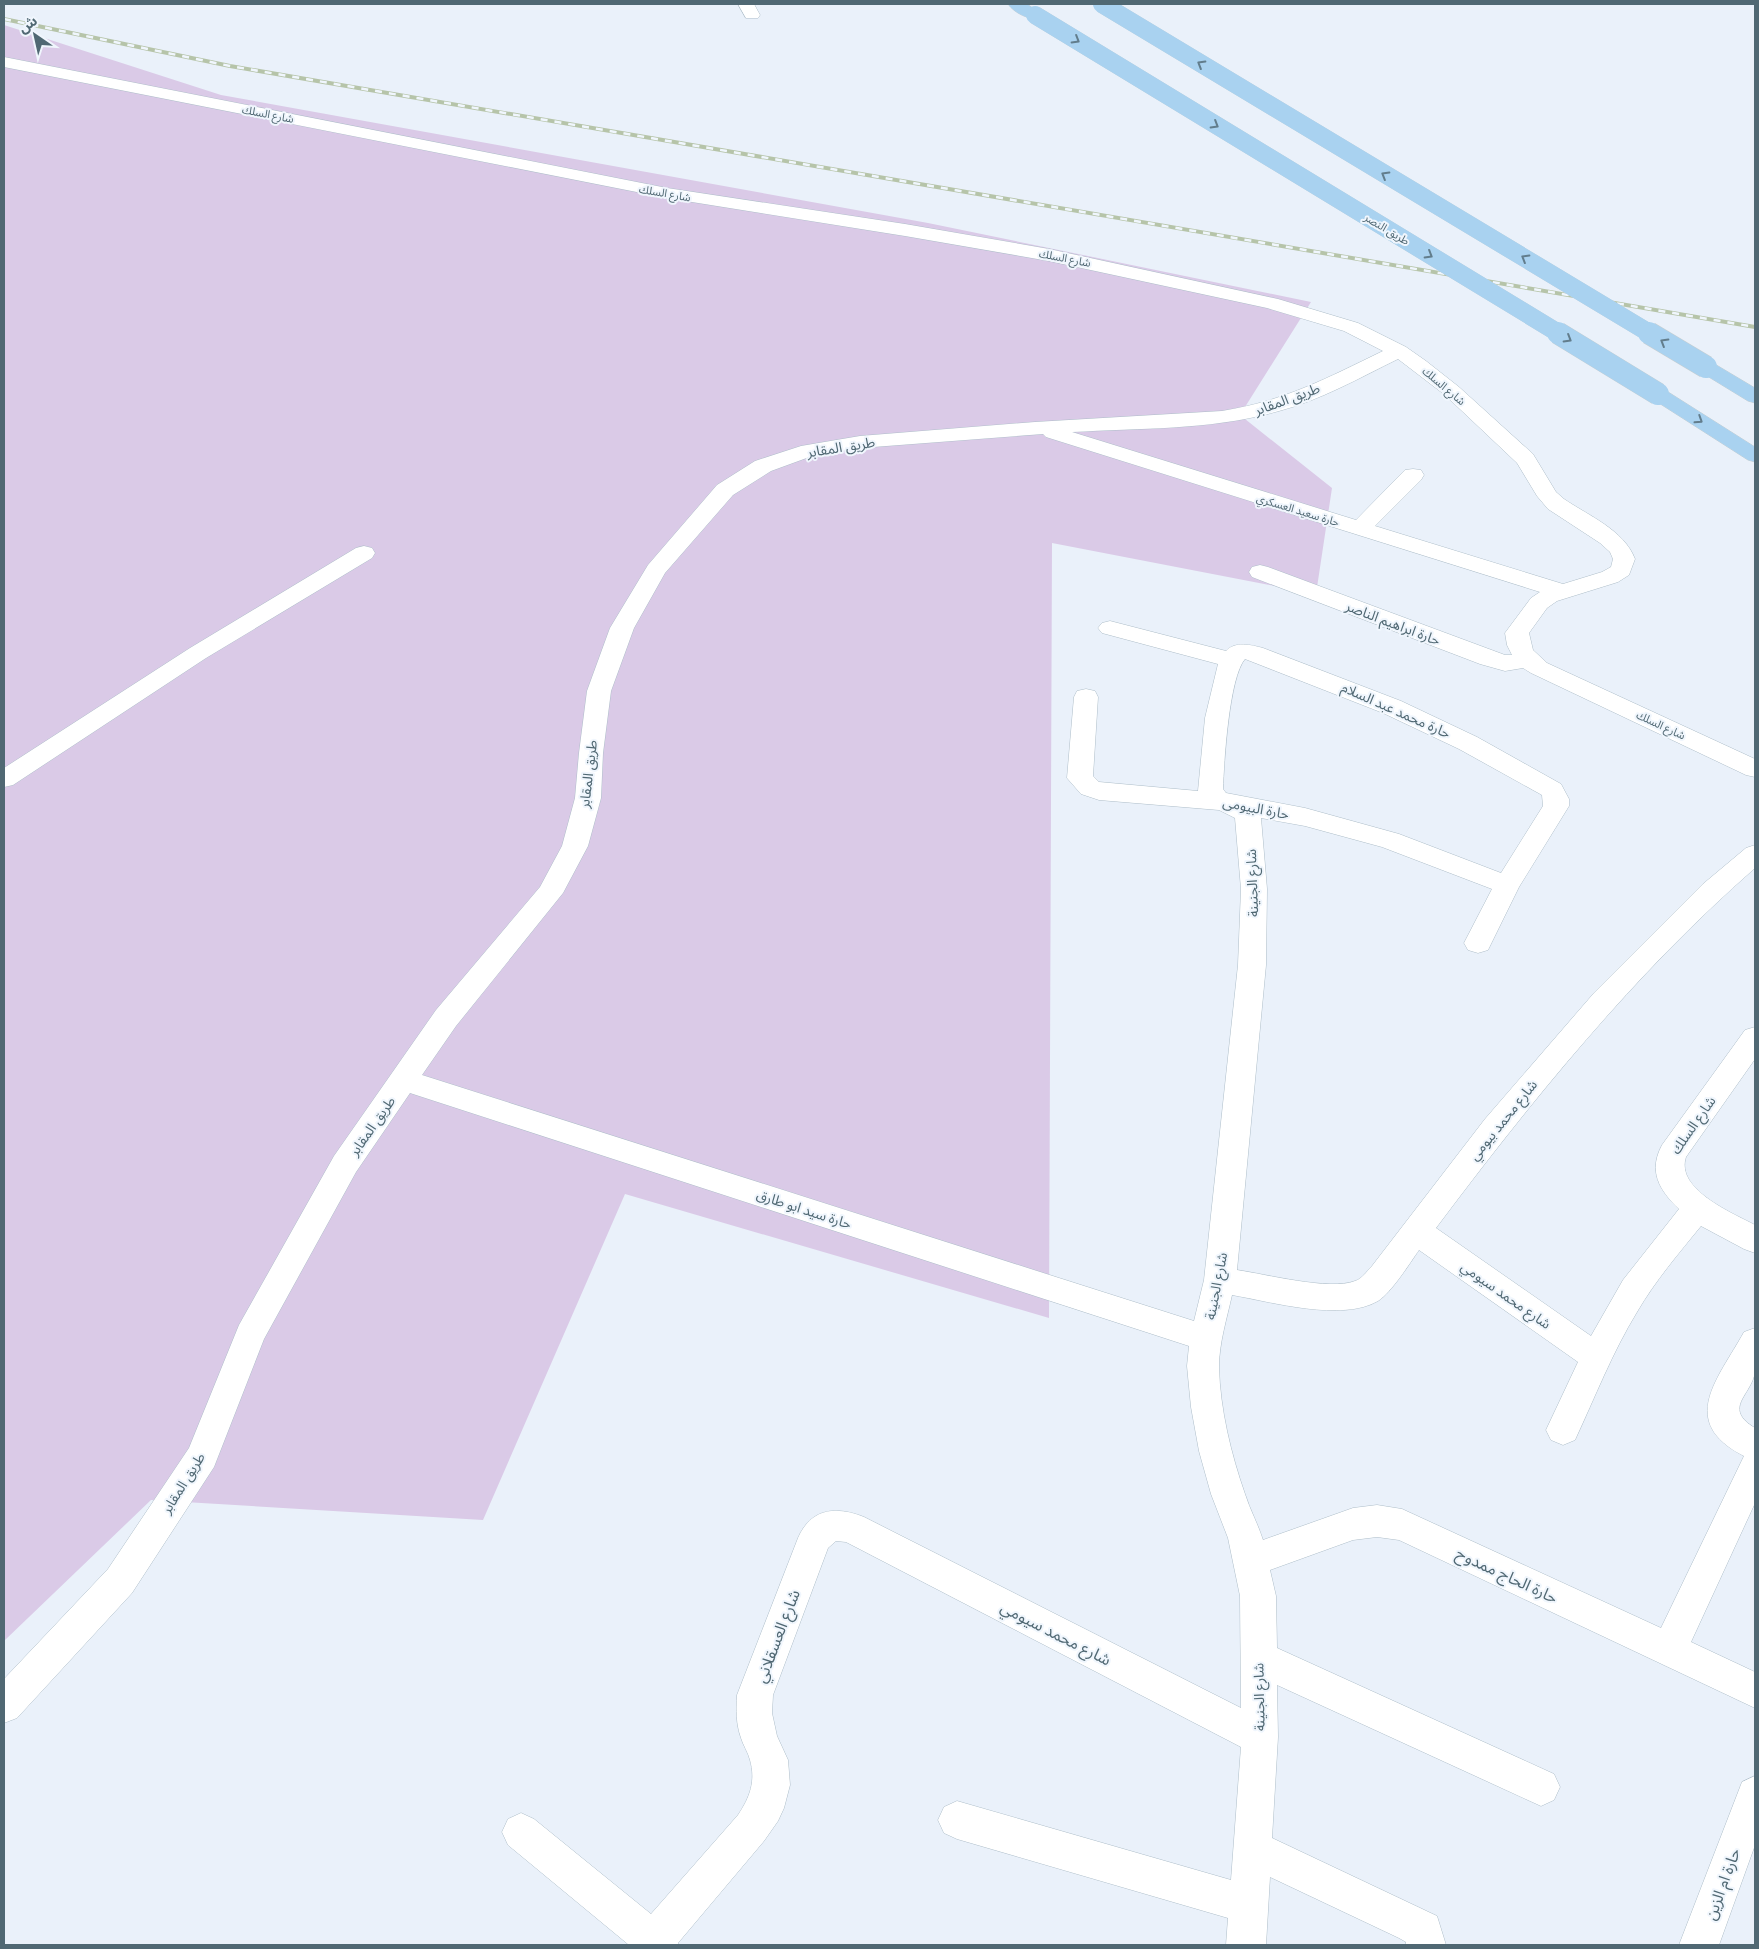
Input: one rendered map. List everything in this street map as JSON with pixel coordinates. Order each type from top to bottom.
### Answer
[{"type":"highway","name":"طريق النصر","points":[[1016,4],[1658,394],[1755,456]]},
{"type":"highway","points":[[1102,4],[1755,397]]},
{"type":"street","name":"شارع السلك","points":[[4,62],[667,193],[977,242],[1122,269],[1280,306],[1351,327],[1399,351],[1452,391],[1525,459],[1535,472],[1541,488],[1556,504],[1620,548],[1624,559],[1621,570],[1610,577],[1561,591],[1539,603],[1517,633],[1518,647],[1528,660],[1539,668],[1755,769]]},
{"type":"street","name":"طريق المقابر","points":[[4,1705],[120,1580],[202,1456],[250,1335],[345,1164],[446,1018],[550,893],[575,846],[588,798],[590,753],[599,691],[622,628],[656,570],[726,490],[763,466],[808,450],[860,442],[1035,428],[1222,417],[1253,412],[1280,405],[1304,395],[1399,351]]},
{"type":"street","name":"حارة سعيد العسكري","points":[[1035,428],[1561,591]]},
{"type":"street","points":[[1360,529],[1413,474]]},
{"type":"street","points":[[4,779],[198,653],[364,553]]},
{"type":"street","name":"حارة ابراهيم الناصر","points":[[1260,572],[1488,659],[1505,663],[1528,660]]},
{"type":"street","name":"حارة محمد عبد السلام","points":[[1110,628],[1237,656],[1255,653],[1392,707],[1468,743],[1543,784],[1552,790],[1556,798],[1556,806],[1507,885]]},
{"type":"street","points":[[1219,801],[1212,796],[1210,784],[1217,716],[1237,656]]},
{"type":"street","name":"حارة البيومى","points":[[1086,698],[1080,778],[1090,788],[1099,791],[1219,801],[1304,817],[1390,840],[1507,885]]},
{"type":"street","name":"شارع الجنينة","points":[[1219,801],[1236,805],[1248,815],[1254,890],[1252,965],[1220,1280],[1206,1338],[1204,1366],[1207,1407],[1216,1451],[1228,1494],[1245,1538],[1258,1596],[1260,1737],[1246,1945]]},
{"type":"street","name":"شارع محمد بيومي","points":[[1220,1280],[1318,1296],[1344,1298],[1368,1291],[1383,1276],[1495,1127],[1604,1000],[1712,891],[1755,854]]},
{"type":"street","points":[[1478,943],[1507,885]]},
{"type":"street","name":"شارع السلك","points":[[1755,1038],[1672,1153],[1668,1166],[1672,1182],[1682,1196],[1698,1208],[1755,1240]]},
{"type":"street","name":"حارة سيد ابو طارق","points":[[403,1080],[1206,1338]]},
{"type":"street","points":[[1563,1430],[1596,1357],[1626,1302],[1660,1252],[1698,1208]]},
{"type":"street","name":"شارع محمد سيومي","points":[[1417,1232],[1596,1357]]},
{"type":"street","points":[[1755,1342],[1724,1400],[1722,1411],[1725,1422],[1732,1432],[1755,1445]]},
{"type":"street","points":[[1669,1650],[1755,1468]]},
{"type":"street","name":"حارة الحاج ممدوح","points":[[1250,1561],[1353,1524],[1377,1521],[1402,1525],[1755,1690]]},
{"type":"street","name":"شارع العسقلاني","points":[[654,1944],[751,1828],[765,1808],[771,1785],[769,1760],[759,1737],[754,1713],[754,1695],[814,1538],[824,1528],[838,1524],[852,1528]]},
{"type":"street","name":"شارع محمد سيومي","points":[[852,1528],[1260,1737]]},
{"type":"street","points":[[1258,1658],[1540,1787]]},
{"type":"street","name":"حارة ام الزين","points":[[1699,1945],[1755,1795]]},
{"type":"street","points":[[957,1820],[1249,1905]]},
{"type":"street","points":[[521,1832],[654,1944]]},
{"type":"street","points":[[1253,1849],[1423,1930],[1426,1945]]},
{"type":"shaded area","points":[[4,25],[221,95],[928,223],[1311,302],[1240,415],[1332,488],[1316,594],[1052,543],[1049,1318],[625,1194],[483,1520],[151,1500],[4,1641]]},
{"type":"railway","points":[[4,19],[230,66],[1755,327]]}]
